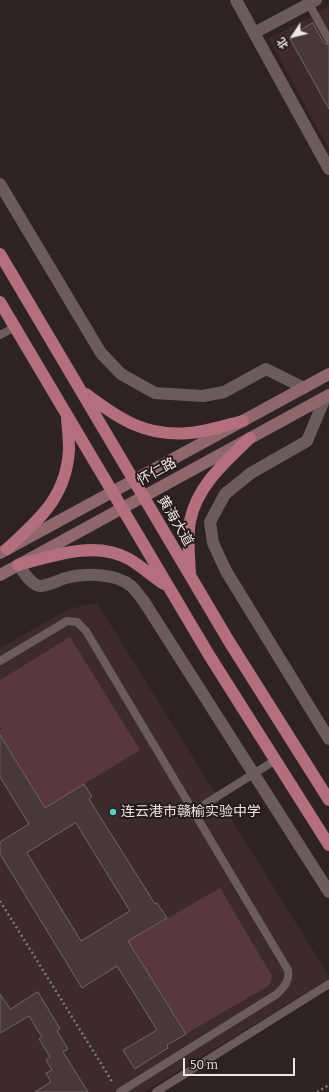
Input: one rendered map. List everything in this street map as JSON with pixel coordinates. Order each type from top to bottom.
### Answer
[{"type":"main road","name":"黄海大道","points":[[0,254],[230,643],[329,800]]},
{"type":"main road","points":[[0,302],[208,656],[329,845]]},
{"type":"main road","name":"怀仁路","points":[[3,551],[329,374]]},
{"type":"main road","points":[[81,391],[118,417],[142,428],[164,433],[190,433],[243,421]]},
{"type":"main road","name":"怀仁路","points":[[0,575],[327,396]]},
{"type":"main road","points":[[3,551],[31,526],[53,502],[60,489],[67,465],[69,449],[67,416]]},
{"type":"main road","points":[[190,575],[188,537],[190,521],[196,501],[206,484],[221,466],[250,438]]},
{"type":"main road","points":[[18,565],[66,553],[89,550],[110,552],[128,559],[167,586]]},
{"type":"street","points":[[236,0],[329,169]]},
{"type":"street","points":[[254,34],[313,2]]},
{"type":"street","points":[[0,184],[101,353],[121,374],[155,393],[176,395],[203,396],[224,392],[266,370],[304,388]]},
{"type":"street","points":[[327,396],[307,441],[251,473],[225,494],[210,522],[213,543],[226,571],[329,739]]},
{"type":"street","points":[[18,565],[34,583],[39,586],[48,585],[66,578],[90,574],[111,576],[131,585],[143,600],[329,892]]},
{"type":"lane","points":[[313,2],[329,40]]},
{"type":"lane","points":[[0,336],[15,327]]},
{"type":"lane","points":[[0,661],[67,621],[77,622],[86,631],[288,970],[289,975],[285,987],[277,994],[117,1089]]},
{"type":"lane","points":[[194,811],[274,761]]},
{"type":"lane","points":[[156,1092],[329,984]]},
{"type":"path","points":[[0,901],[117,1089]]},
{"type":"path","points":[[317,1092],[329,1084]]},
{"type":"shaded area","points":[[329,6],[329,149],[269,39]]},
{"type":"shaded area","name":"连云港市赣榆实验中学","points":[[97,603],[329,976],[329,979],[144,1092],[0,1092],[0,648],[69,609]]},
{"type":"shaded area","points":[[70,637],[140,750],[45,808],[0,735],[0,730],[2,729],[0,726],[0,680]]},
{"type":"shaded area","points":[[220,888],[272,976],[271,982],[268,986],[186,1034],[128,941]]},
{"type":"building","points":[[313,23],[324,43],[329,45],[329,109],[290,39],[294,37],[293,35]]},
{"type":"building","points":[[0,735],[45,808],[84,784],[92,797],[89,799],[155,904],[157,903],[167,918],[128,941],[186,1034],[167,1045],[168,1048],[135,1069],[123,1050],[157,1030],[117,966],[82,988],[0,854],[0,842],[29,824],[0,777]],"holes":[[[76,823],[130,911],[81,941],[27,853]]]},
{"type":"building","points":[[38,992],[60,1029],[57,1031],[68,1049],[63,1052],[88,1092],[35,1092],[51,1082],[46,1073],[52,1070],[46,1060],[50,1057],[39,1039],[42,1037],[29,1016],[0,1033],[0,994],[10,1009]]},
{"type":"place","name":"连云港市赣榆实验中学","points":[[113,812]]}]
